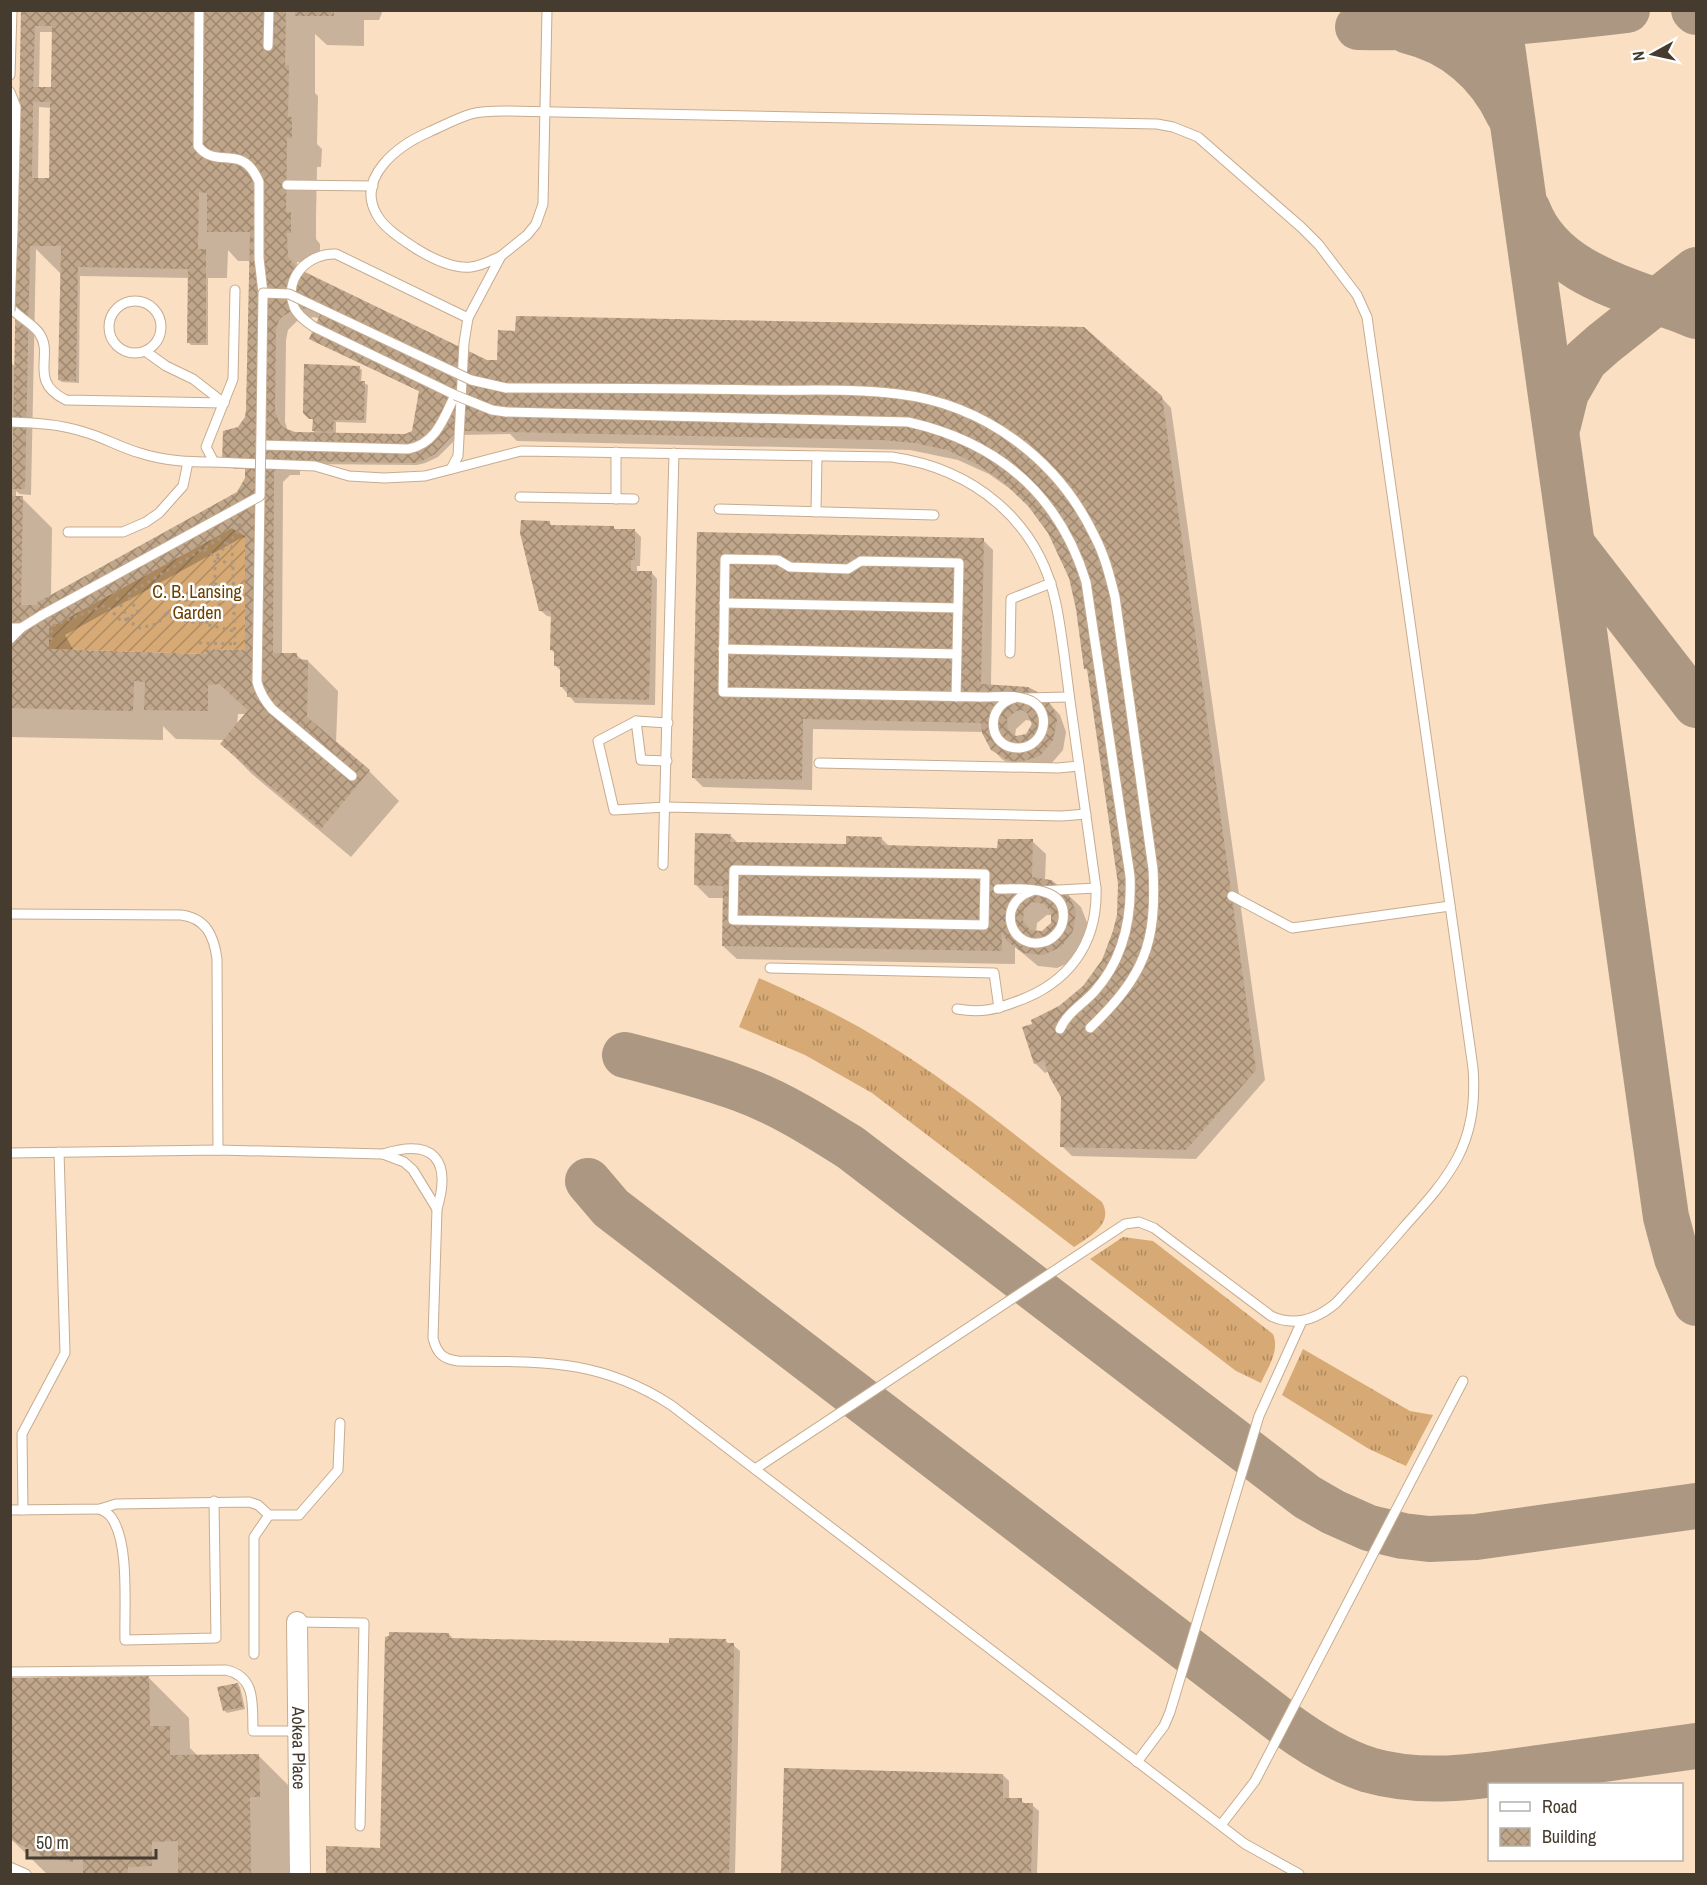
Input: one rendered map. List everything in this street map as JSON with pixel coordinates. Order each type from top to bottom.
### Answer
[{"type":"street","name":"Aokea Place","points":[[297,1622],[300,1875]]},
{"type":"lane","points":[[10,75],[12,10]]},
{"type":"lane","points":[[199,10],[198,146],[206,154],[240,159],[252,166],[260,182],[259,258],[263,293],[257,682],[264,700],[352,776]]},
{"type":"lane","points":[[268,46],[269,10]]},
{"type":"lane","points":[[547,10],[546,112],[543,197],[540,215],[527,235],[501,256],[470,267],[440,261],[425,254],[393,231],[376,214],[372,195],[373,186],[380,168],[402,147],[419,136],[482,112],[546,112],[1156,124],[1173,127],[1198,137],[1319,245],[1357,295],[1367,317],[1474,1089],[1466,1137],[1454,1166],[1446,1179],[1336,1304],[1327,1311],[1302,1321],[1282,1322],[1271,1317],[1154,1228],[1139,1222],[1125,1224],[755,1469]]},
{"type":"lane","points":[[10,92],[16,107],[10,309],[39,333],[43,345],[45,380],[50,390],[66,400],[224,403]]},
{"type":"lane","points":[[286,185],[373,186]]},
{"type":"lane","points":[[468,318],[344,258],[328,254],[311,259],[304,264],[293,282],[294,308],[314,327],[455,395],[492,410],[908,422],[943,431],[977,446],[1007,465],[1045,503],[1065,532],[1077,557],[1090,601],[1131,876],[1127,929],[1115,962],[1096,990],[1065,1017],[1060,1029]]},
{"type":"lane","points":[[451,469],[458,456],[464,343],[468,318],[501,256]]},
{"type":"lane","points":[[214,462],[206,447],[232,379],[235,290]]},
{"type":"lane","points":[[263,293],[290,294],[471,380],[506,388],[896,393],[936,401],[973,416],[1024,446],[1052,472],[1085,518],[1096,538],[1107,567],[1114,597],[1153,869],[1154,915],[1143,960],[1121,996],[1090,1028]]},
{"type":"lane","points":[[145,351],[158,340],[161,324],[159,316],[155,309],[141,301],[125,302],[112,313],[108,328],[114,344],[129,353],[145,351],[166,366],[193,379],[224,403]]},
{"type":"lane","points":[[260,445],[417,447],[435,434],[455,395]]},
{"type":"lane","points":[[10,422],[56,425],[84,431],[140,453],[188,462],[306,465],[349,476],[384,478],[425,476],[521,451],[892,457],[911,460],[950,472],[970,482],[988,494],[1018,523],[1041,558],[1051,583],[1086,814],[1096,888],[1096,908],[1091,932],[1078,958],[1049,987],[1033,996],[999,1008],[976,1012],[957,1009]]},
{"type":"lane","points":[[616,452],[616,499]]},
{"type":"lane","points":[[663,865],[674,453]]},
{"type":"lane","points":[[816,512],[817,456]]},
{"type":"lane","points":[[68,532],[123,532],[146,522],[159,513],[183,486],[188,462]]},
{"type":"lane","points":[[10,639],[21,628],[42,615],[260,496]]},
{"type":"lane","points":[[520,497],[634,499]]},
{"type":"lane","points":[[719,509],[934,514]]},
{"type":"lane","points":[[956,697],[959,563],[861,561],[848,568],[790,567],[778,560],[725,559],[723,692],[956,697],[981,697],[1020,698],[1029,700],[1041,710],[1044,724],[1042,732],[1033,744],[1018,748],[1003,744],[993,727],[994,717],[1000,705],[1006,700],[1015,698],[1069,697]]},
{"type":"lane","points":[[1010,653],[1011,599],[1051,583]]},
{"type":"lane","points":[[724,603],[958,608]]},
{"type":"lane","points":[[10,627],[21,628]]},
{"type":"lane","points":[[723,649],[957,654]]},
{"type":"lane","points":[[668,723],[636,721],[598,741],[614,810],[666,807],[1050,816],[1086,814]]},
{"type":"lane","points":[[636,721],[641,760],[667,761]]},
{"type":"lane","points":[[819,763],[1046,768],[1079,766]]},
{"type":"lane","points":[[734,870],[985,874],[984,888],[984,925],[733,920],[734,870]]},
{"type":"lane","points":[[984,888],[998,889],[1046,891],[1059,901],[1063,909],[1062,924],[1052,938],[1032,943],[1024,940],[1015,932],[1010,922],[1013,904],[1023,894],[1032,891],[1096,888]]},
{"type":"lane","points":[[1232,896],[1292,928],[1450,906]]},
{"type":"lane","points":[[10,914],[181,915],[194,919],[208,929],[215,944],[217,958],[218,1150]]},
{"type":"lane","points":[[770,968],[994,973],[999,1008]]},
{"type":"lane","points":[[10,1153],[218,1150],[383,1154],[399,1149],[428,1150],[439,1162],[442,1172],[442,1192],[437,1209],[433,1338],[438,1353],[443,1357],[458,1361],[561,1364],[606,1373],[635,1384],[671,1405],[1221,1825],[1259,1853],[1299,1874]]},
{"type":"lane","points":[[23,1509],[22,1434],[65,1353],[59,1152]]},
{"type":"lane","points":[[383,1154],[404,1162],[413,1170],[437,1209]]},
{"type":"lane","points":[[1137,1762],[1164,1726],[1170,1712],[1259,1416],[1302,1321]]},
{"type":"lane","points":[[1221,1825],[1255,1780],[1463,1382]]},
{"type":"lane","points":[[10,1510],[100,1509],[116,1504],[214,1502],[254,1503],[269,1515],[299,1515],[338,1470],[340,1423]]},
{"type":"lane","points":[[100,1509],[110,1514],[114,1522],[124,1563],[125,1640],[216,1638],[214,1502]]},
{"type":"lane","points":[[254,1654],[254,1538],[269,1515]]},
{"type":"lane","points":[[297,1622],[364,1623],[360,1826]]},
{"type":"lane","points":[[10,1672],[226,1670],[243,1677],[249,1685],[253,1731],[298,1731]]},
{"type":"lane","points":[[10,1867],[26,1875]]},
{"type":"path","points":[[205,624],[217,612],[220,599],[221,592],[215,583],[215,558],[238,532]]},
{"type":"path","points":[[51,640],[52,626],[106,605],[122,621],[128,619],[138,612],[127,595],[219,539],[232,548],[235,656]]},
{"type":"path","points":[[203,549],[233,567]]},
{"type":"path","points":[[110,584],[128,619],[136,626],[144,628],[157,624],[166,614],[202,589],[215,583]]},
{"type":"path","points":[[166,614],[178,620],[233,630]]},
{"type":"path","points":[[199,644],[235,644]]},
{"type":"green space","name":"C. B. Lansing Garden","points":[[232,528],[245,536],[245,650],[206,649],[206,654],[49,649],[49,628]]},
{"type":"green space","points":[[759,978],[851,1023],[938,1077],[1102,1202],[1105,1210],[1103,1223],[1093,1234],[1074,1247],[872,1093],[805,1055],[739,1027]]},
{"type":"green space","points":[[1123,1237],[1153,1241],[1273,1334],[1274,1353],[1261,1383],[1236,1371],[1090,1259]]},
{"type":"green space","points":[[1303,1349],[1410,1411],[1433,1415],[1406,1466],[1369,1449],[1282,1395]]},
{"type":"building","points":[[21,10],[286,10],[285,65],[289,65],[288,117],[292,117],[292,138],[287,138],[286,212],[291,212],[291,233],[287,233],[288,257],[298,269],[487,360],[497,360],[498,330],[515,331],[516,316],[1084,327],[1162,396],[1256,1070],[1186,1150],[1060,1147],[1061,1097],[1050,1078],[1044,1060],[1034,1064],[1022,1027],[1032,1024],[1031,1020],[1059,1006],[1083,986],[1102,960],[1117,915],[1118,884],[1087,669],[1084,669],[1076,609],[1069,578],[1048,533],[1028,506],[1004,483],[977,464],[947,450],[915,443],[882,440],[462,431],[453,435],[435,454],[414,463],[291,461],[280,466],[274,472],[273,653],[297,653],[297,659],[308,660],[307,717],[370,770],[321,829],[220,744],[248,710],[219,684],[208,685],[208,711],[144,710],[145,682],[134,681],[133,711],[10,708],[10,496],[23,496],[21,605],[36,605],[237,492],[245,478],[245,460],[222,460],[223,431],[238,427],[245,417],[246,410],[250,232],[207,232],[207,193],[199,192],[198,249],[206,249],[206,343],[187,343],[188,269],[78,267],[76,381],[58,380],[61,246],[30,246],[25,489],[12,489]],"holes":[[[35,26],[52,26],[51,87],[33,87]],[[33,102],[50,102],[49,178],[32,178]],[[297,308],[308,309],[320,315],[309,339],[419,391],[412,431],[405,434],[295,432],[284,428],[275,411],[276,329],[283,316]],[[232,528],[245,536],[245,650],[206,649],[206,654],[49,649],[49,628]]]},
{"type":"building","points":[[295,10],[334,10],[334,16],[295,16]]},
{"type":"building","points":[[304,364],[360,366],[359,381],[365,381],[364,420],[334,420],[333,432],[312,431],[313,419],[309,419],[303,413]]},
{"type":"building","points":[[521,520],[550,521],[550,525],[614,526],[614,529],[635,529],[635,560],[631,560],[631,571],[652,571],[649,700],[567,697],[567,687],[560,687],[560,666],[554,666],[554,650],[550,650],[551,611],[539,611],[520,533]]},
{"type":"building","points":[[697,532],[984,538],[981,684],[1028,687],[1045,696],[1055,712],[1057,721],[1053,740],[1040,756],[1020,762],[1009,761],[991,750],[982,733],[981,723],[803,719],[802,780],[692,778]],"holes":[[[1022,710],[1027,713],[1032,724],[1026,734],[1016,736],[1008,730],[1007,719],[1016,711]]]},
{"type":"building","points":[[695,833],[731,834],[730,842],[846,844],[846,836],[882,837],[881,845],[997,848],[998,839],[1033,839],[1032,877],[1051,880],[1067,892],[1076,911],[1073,931],[1061,947],[1043,955],[1023,953],[1007,941],[1002,932],[1002,951],[722,946],[723,886],[694,885]],"holes":[[[1033,902],[1044,904],[1051,912],[1051,923],[1042,931],[1030,930],[1023,921],[1024,909]]]},
{"type":"building","points":[[389,1632],[449,1633],[449,1638],[669,1643],[669,1638],[726,1639],[726,1643],[734,1643],[729,1874],[326,1874],[326,1846],[380,1848],[385,1637],[389,1636]]},
{"type":"building","points":[[149,1676],[150,1726],[170,1726],[170,1755],[259,1754],[260,1797],[250,1797],[251,1874],[178,1874],[178,1841],[152,1842],[152,1866],[128,1867],[128,1874],[83,1874],[83,1859],[73,1858],[73,1862],[44,1857],[10,1839],[10,1678]]},
{"type":"building","points":[[238,1683],[243,1707],[223,1711],[217,1687]]},
{"type":"building","points":[[784,1768],[1003,1774],[1003,1798],[1022,1798],[1022,1803],[1033,1803],[1031,1874],[781,1874]]},
{"type":"taxiway","points":[[1497,10],[1666,1217],[1677,1258],[1696,1303]]},
{"type":"taxiway","points":[[1358,27],[1426,27],[1493,23],[1627,10]]},
{"type":"taxiway","points":[[1408,31],[1440,43],[1468,61],[1491,85],[1509,115]]},
{"type":"taxiway","points":[[1528,210],[1540,233],[1556,251],[1577,266],[1599,279],[1696,316]]},
{"type":"taxiway","points":[[1558,425],[1566,393],[1585,360],[1696,270]]},
{"type":"taxiway","points":[[1574,547],[1696,705]]},
{"type":"taxiway","points":[[625,1055],[727,1084],[770,1101],[851,1148],[1307,1497],[1369,1528],[1429,1539],[1476,1537],[1696,1506]]},
{"type":"taxiway","points":[[588,1181],[611,1208],[1285,1724],[1336,1756],[1369,1770],[1413,1778],[1436,1779],[1502,1773],[1696,1746]]}]
